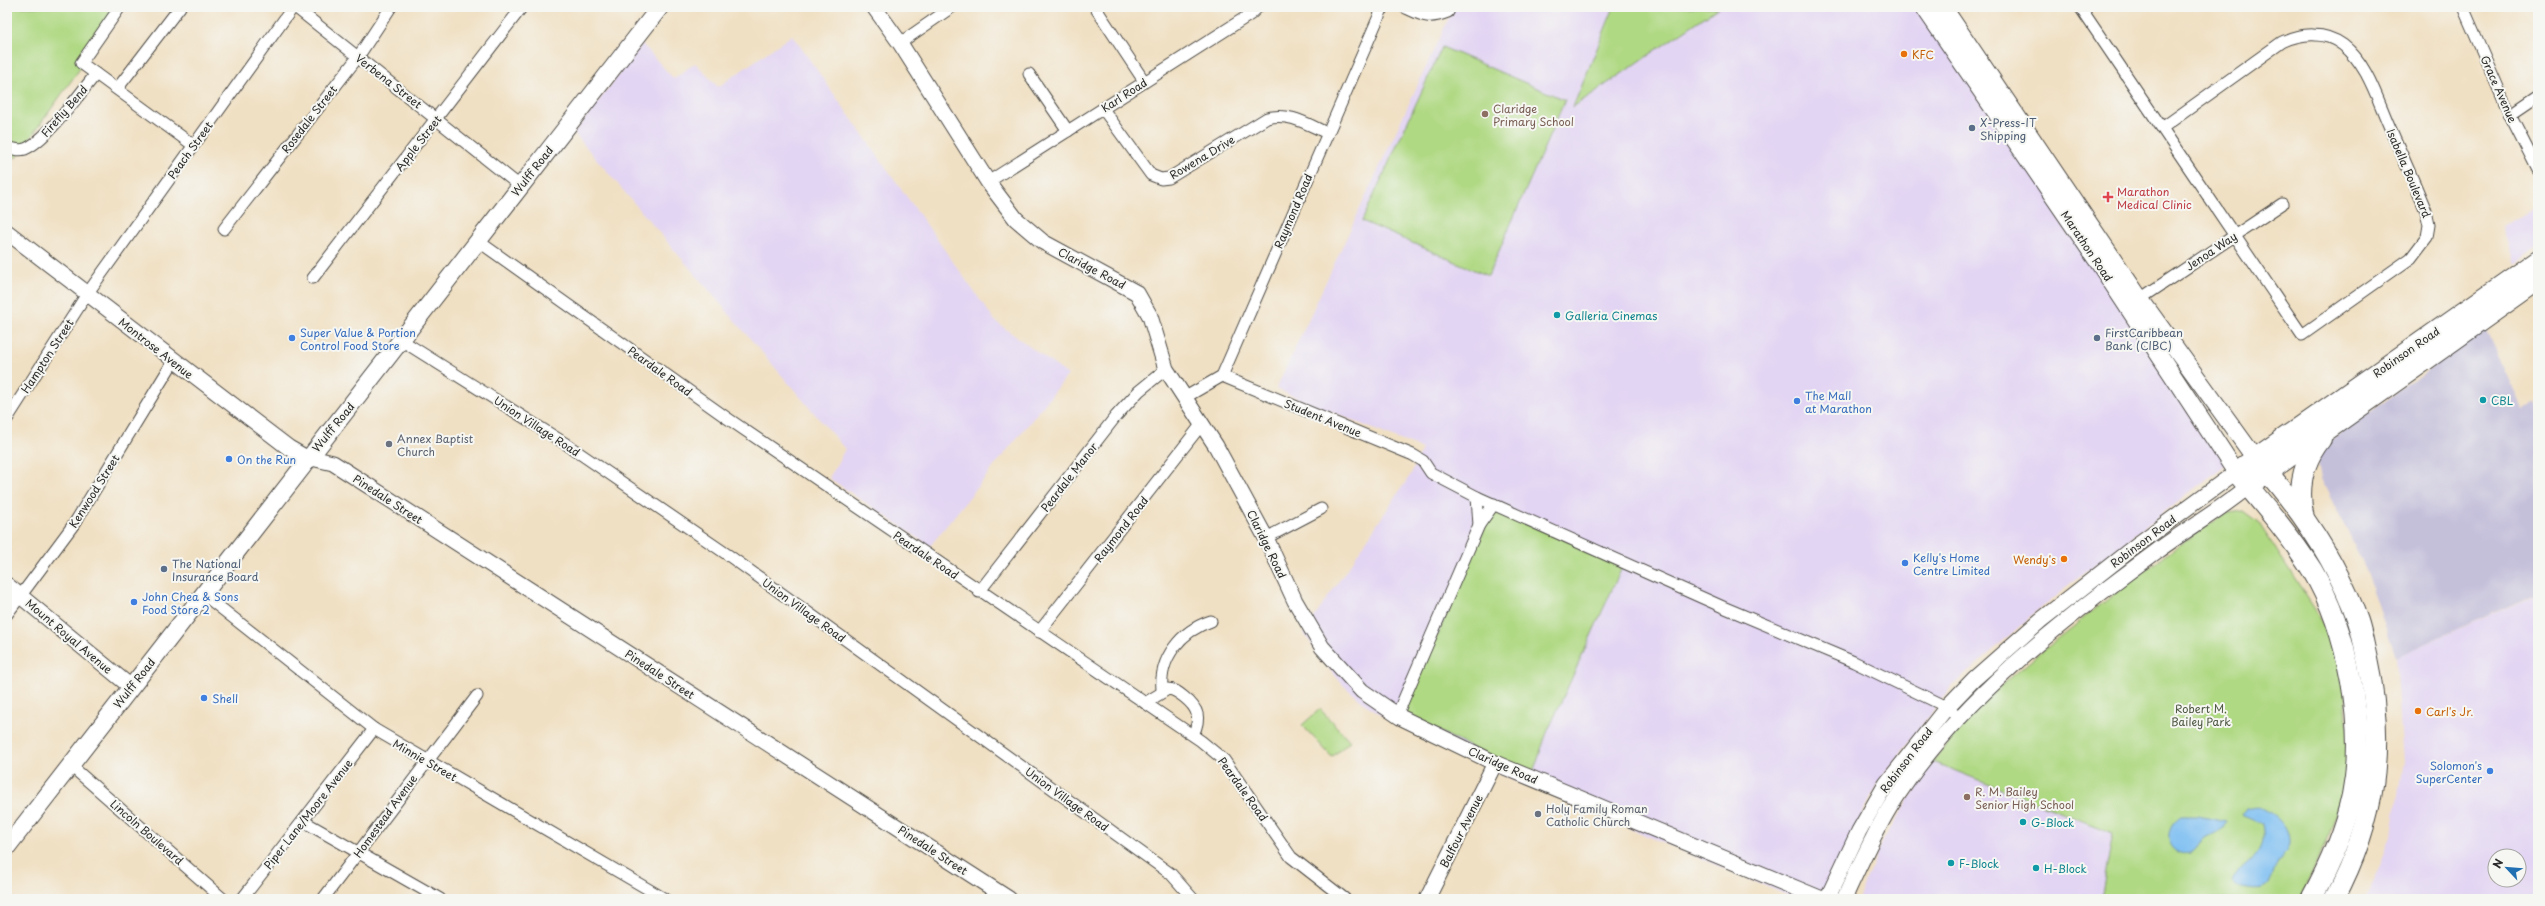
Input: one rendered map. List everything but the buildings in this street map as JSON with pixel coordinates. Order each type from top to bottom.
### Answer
[{"type":"highway","name":"Robinson Road","points":[[2242,479],[2538,260]]},
{"type":"highway","name":"Robinson Road","points":[[2262,465],[2338,422],[2538,280]]},
{"type":"highway","points":[[2305,521],[2300,499],[2303,474],[2312,452],[2338,422]]},
{"type":"highway","points":[[2262,465],[2305,521],[2342,584],[2358,621],[2373,685],[2378,755],[2371,804],[2361,840],[2334,899]]},
{"type":"highway","points":[[2242,479],[2276,519],[2312,571],[2341,633],[2355,706],[2355,765],[2352,793],[2336,850],[2311,899]]},
{"type":"main road","name":"Wulff Road","points":[[7,847],[660,7]]},
{"type":"main road","name":"Marathon Road","points":[[1924,7],[2099,263],[2242,479]]},
{"type":"main road","name":"Marathon Road","points":[[1943,7],[2140,299],[2262,465]]},
{"type":"street","name":"Firefly Bend","points":[[120,7],[81,63],[193,145]]},
{"type":"street","points":[[117,89],[180,7]]},
{"type":"street","name":"Verbena Street","points":[[294,7],[520,186]]},
{"type":"street","name":"Peach Street","points":[[88,294],[193,145],[294,7]]},
{"type":"street","name":"Rosedale Street","points":[[224,229],[358,57],[391,7]]},
{"type":"street","name":"Apple Street","points":[[313,278],[522,7]]},
{"type":"street","name":"Claridge Road","points":[[874,7],[900,43],[988,182],[1027,231],[1137,293],[1150,316],[1166,369],[1216,446],[1266,538],[1295,601],[1322,647],[1362,691],[1397,715],[1495,763],[1822,899]]},
{"type":"street","points":[[900,43],[952,7]]},
{"type":"street","points":[[1095,7],[1144,81]]},
{"type":"street","name":"Karl Road","points":[[988,182],[1251,14],[1258,7]]},
{"type":"street","name":"Raymond Road","points":[[1222,376],[1383,7]]},
{"type":"street","points":[[1404,7],[1426,17],[1436,17],[1448,12],[1450,7]]},
{"type":"street","name":"Isabella Boulevard","points":[[2080,7],[2302,335],[2398,268],[2424,243],[2429,225],[2426,211],[2361,66],[2348,49],[2337,41],[2314,35],[2293,37],[2275,46],[2162,128]]},
{"type":"street","name":"Grace Avenue","points":[[2463,7],[2510,115],[2538,170]]},
{"type":"street","name":"Firefly Bend","points":[[7,147],[14,150],[25,149],[38,140],[96,74]]},
{"type":"street","points":[[1029,74],[1068,131]]},
{"type":"street","points":[[2510,115],[2538,96]]},
{"type":"street","name":"Rowena Drive","points":[[1103,109],[1146,170],[1160,179],[1169,178],[1271,117],[1284,116],[1295,118],[1327,133]]},
{"type":"street","name":"Jenoa Way","points":[[2140,299],[2282,204]]},
{"type":"street","name":"Montrose Avenue","points":[[7,232],[173,362],[289,448],[309,457]]},
{"type":"street","name":"Peardale Road","points":[[478,241],[727,418],[979,592],[1193,735],[1224,760],[1291,857],[1345,899]]},
{"type":"street","name":"Hampton Street","points":[[7,419],[88,294]]},
{"type":"street","name":"Union Village Road","points":[[401,340],[566,444],[728,555],[1171,874],[1193,899]]},
{"type":"street","name":"Kenwood Street","points":[[7,614],[74,524],[173,362]]},
{"type":"street","name":"Peardale Manor","points":[[979,592],[1116,416],[1139,391],[1166,369]]},
{"type":"street","points":[[1184,398],[1222,376]]},
{"type":"street","name":"Student Avenue","points":[[1222,376],[1413,455],[1423,461],[1431,473],[1477,497]]},
{"type":"street","name":"Raymond Road","points":[[1039,632],[1201,425]]},
{"type":"street","name":"Pinedale Street","points":[[309,457],[333,463],[1009,899]]},
{"type":"street","name":"Robinson Road","points":[[1827,899],[1859,831],[1882,791],[1947,707],[1974,679],[2041,620],[2138,544],[2242,479]]},
{"type":"street","name":"Robinson Road","points":[[1844,899],[1874,834],[1891,806],[1960,718],[1988,689],[2051,634],[2157,551],[2242,479]]},
{"type":"street","points":[[1479,525],[1477,497],[1723,607],[1854,662],[1947,707],[1960,718]]},
{"type":"street","points":[[1397,715],[1479,525],[1494,504]]},
{"type":"street","points":[[1266,538],[1321,509]]},
{"type":"street","name":"Mount Royal Avenue","points":[[7,585],[131,687]]},
{"type":"street","name":"Minnie Street","points":[[204,594],[374,729],[664,899]]},
{"type":"street","points":[[1162,690],[1161,678],[1163,669],[1174,646],[1200,624],[1210,621]]},
{"type":"street","points":[[1145,703],[1162,690],[1172,689],[1196,708],[1198,724],[1193,735]]},
{"type":"street","name":"Homestead Avenue","points":[[324,899],[426,760],[476,696]]},
{"type":"street","name":"Piper Lane/Moore Avenue","points":[[242,899],[374,729]]},
{"type":"street","name":"Balfour Avenue","points":[[1427,899],[1495,763]]},
{"type":"street","name":"Lincoln Boulevard","points":[[70,765],[223,899]]},
{"type":"street","points":[[304,821],[440,899]]},
{"type":"shaded area","points":[[1454,7],[1925,7],[2229,462],[2045,604],[1951,687],[1877,784],[1821,899],[1796,899],[1501,774],[1392,721],[1365,704],[1343,685],[1326,665],[1304,633],[1411,474],[1422,449],[1276,389]]},
{"type":"shaded area","points":[[792,35],[995,321],[1068,375],[930,546],[829,478],[845,449],[574,133],[642,44],[674,79],[695,63],[718,87]]},
{"type":"shaded area","points":[[2538,206],[2538,248],[2515,264],[2502,227]]},
{"type":"shaded area","points":[[2485,329],[2523,410],[2538,404],[2538,593],[2396,657],[2365,567],[2321,479],[2316,451]]},
{"type":"shaded area","points":[[2538,594],[2538,899],[2365,899],[2392,834],[2403,762],[2396,657]]},
{"type":"shaded area","name":"R. M. Bailey Senior High School","points":[[1933,762],[2113,833],[2101,899],[1858,899],[1884,839]]},
{"type":"green space","points":[[7,7],[124,7],[16,158],[7,151]]},
{"type":"green space","points":[[1614,7],[1719,7],[1573,107]]},
{"type":"green space","name":"Claridge Primary School","points":[[1442,47],[1565,100],[1488,276],[1362,221]]},
{"type":"green space","points":[[1492,511],[1625,561],[1546,735],[1531,778],[1403,713]]},
{"type":"green space","name":"Robert M. Bailey Park","points":[[2243,511],[2258,522],[2333,637],[2342,664],[2351,762],[2332,827],[2301,899],[2101,899],[2113,833],[1933,762],[1982,702],[2054,641],[2165,555],[2227,513]]},
{"type":"green space","points":[[1320,709],[1350,741],[1332,757],[1302,725]]},
{"type":"water","points":[[2257,806],[2274,815],[2279,820],[2287,831],[2289,844],[2278,862],[2269,883],[2262,888],[2256,889],[2239,886],[2232,881],[2259,852],[2262,845],[2262,824],[2241,815],[2246,808]]},
{"type":"water","points":[[2181,816],[2198,816],[2227,822],[2224,828],[2205,838],[2193,852],[2183,853],[2177,851],[2173,847],[2170,842],[2169,835],[2170,828]]},
{"type":"place","name":"KFC","points":[[1904,54]]},
{"type":"place","name":"Claridge Primary School","points":[[1485,114]]},
{"type":"place","name":"X-Press-IT Shipping","points":[[1972,128]]},
{"type":"place","name":"Marathon Medical Clinic","points":[[2108,197]]},
{"type":"place","name":"Galleria Cinemas","points":[[1557,315]]},
{"type":"place","name":"Super Value & Portion Control Food Store","points":[[292,338]]},
{"type":"place","name":"FirstCaribbean Bank (CIBC)","points":[[2097,338]]},
{"type":"place","name":"CBL","points":[[2483,400]]},
{"type":"place","name":"The Mall at Marathon","points":[[1797,401]]},
{"type":"place","name":"Annex Baptist Church","points":[[389,444]]},
{"type":"place","name":"On the Run","points":[[229,459]]},
{"type":"place","name":"Wendy's","points":[[2064,559]]},
{"type":"place","name":"Kelly's Home Centre Limited","points":[[1905,563]]},
{"type":"place","name":"The National Insurance Board","points":[[164,569]]},
{"type":"place","name":"John Chea & Sons Food Store 2","points":[[134,602]]},
{"type":"place","name":"Shell","points":[[204,698]]},
{"type":"place","name":"Carl's Jr.","points":[[2418,711]]},
{"type":"place","name":"Solomon's SuperCenter","points":[[2490,771]]},
{"type":"place","name":"R. M. Bailey Senior High School","points":[[1967,797]]},
{"type":"place","name":"Holy Family Roman Catholic Church","points":[[1538,814]]},
{"type":"place","name":"G-Block","points":[[2023,822]]},
{"type":"place","name":"F-Block","points":[[1951,863]]},
{"type":"place","name":"H-Block","points":[[2036,868]]}]
